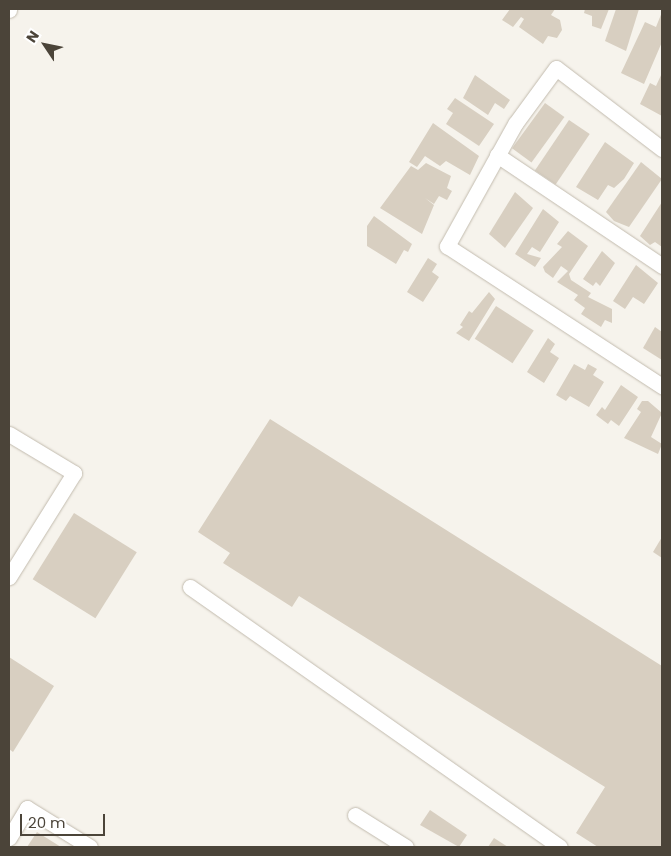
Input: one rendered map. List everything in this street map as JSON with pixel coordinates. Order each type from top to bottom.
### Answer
[{"type":"lane","points":[[662,149],[556,68],[497,155],[447,246],[662,386]]},
{"type":"lane","points":[[497,155],[662,266]]},
{"type":"lane","points":[[9,434],[74,473],[9,577]]},
{"type":"lane","points":[[190,587],[560,847]]},
{"type":"lane","points":[[9,838],[27,808],[90,847]]},
{"type":"lane","points":[[355,815],[406,847]]},
{"type":"building","points":[[510,9],[555,9],[551,15],[560,20],[562,30],[557,38],[548,36],[543,44],[519,27],[524,19],[521,17],[513,27],[502,20]]},
{"type":"building","points":[[585,9],[609,9],[601,29],[592,26],[592,16],[584,13]]},
{"type":"building","points":[[616,9],[639,9],[626,51],[605,41]]},
{"type":"building","points":[[662,12],[662,42],[644,84],[621,73],[645,22],[656,27]]},
{"type":"building","points":[[662,73],[662,116],[640,104],[650,83],[656,86]]},
{"type":"building","points":[[475,75],[510,100],[504,109],[495,103],[488,115],[463,98]]},
{"type":"building","points":[[455,98],[494,124],[479,146],[446,124],[453,113],[447,109]]},
{"type":"building","points":[[545,103],[564,117],[532,162],[512,148]]},
{"type":"building","points":[[569,120],[590,134],[556,185],[535,171]]},
{"type":"building","points":[[433,123],[479,156],[470,175],[446,161],[440,166],[425,156],[417,167],[409,162]]},
{"type":"building","points":[[605,142],[634,163],[624,179],[614,188],[608,185],[598,200],[576,187]]},
{"type":"building","points":[[641,162],[662,179],[629,227],[614,221],[606,212]]},
{"type":"building","points":[[426,163],[451,176],[447,188],[452,191],[447,200],[439,196],[434,204],[425,198],[434,205],[422,234],[380,208],[411,166],[418,170]]},
{"type":"building","points":[[515,192],[533,208],[505,248],[489,234]]},
{"type":"building","points":[[662,202],[662,247],[655,242],[650,245],[640,236]]},
{"type":"building","points":[[543,209],[559,222],[540,252],[532,247],[527,254],[541,258],[535,267],[515,254]]},
{"type":"building","points":[[374,216],[412,244],[408,252],[404,250],[396,264],[367,246],[367,226]]},
{"type":"building","points":[[568,231],[588,246],[569,274],[571,280],[591,293],[588,297],[612,309],[612,323],[605,320],[601,327],[581,314],[585,308],[574,300],[578,295],[557,282],[568,271],[561,266],[553,278],[545,272],[543,267],[562,247],[557,244]]},
{"type":"building","points":[[602,251],[615,263],[600,286],[596,282],[593,286],[583,279]]},
{"type":"building","points":[[428,258],[437,264],[432,272],[439,277],[423,302],[407,292]]},
{"type":"building","points":[[636,265],[658,283],[644,304],[633,297],[625,309],[613,301]]},
{"type":"building","points":[[489,292],[495,299],[469,341],[456,333],[463,327],[460,325],[469,311],[472,313]]},
{"type":"building","points":[[496,306],[534,331],[512,363],[475,339]]},
{"type":"building","points":[[655,327],[662,332],[662,360],[643,348]]},
{"type":"building","points":[[548,338],[555,344],[550,352],[559,358],[544,383],[527,372]]},
{"type":"building","points":[[574,364],[585,370],[588,364],[597,369],[593,375],[604,382],[589,407],[570,396],[566,401],[556,395]]},
{"type":"building","points":[[621,385],[638,397],[619,426],[611,420],[608,424],[596,415],[602,407],[605,410]]},
{"type":"building","points":[[642,401],[648,401],[662,413],[651,437],[662,444],[658,454],[624,438],[641,412],[637,409]]},
{"type":"building","points":[[270,419],[662,666],[662,847],[598,847],[576,833],[605,787],[299,596],[292,607],[223,563],[230,553],[198,532]]},
{"type":"building","points":[[74,513],[137,552],[95,618],[33,579]]},
{"type":"building","points":[[662,537],[662,558],[653,552]]},
{"type":"building","points":[[9,657],[54,686],[13,752],[9,749]]},
{"type":"building","points":[[430,810],[467,835],[459,847],[420,825]]},
{"type":"building","points":[[37,832],[61,847],[27,847]]},
{"type":"building","points":[[494,838],[508,847],[488,847]]}]
